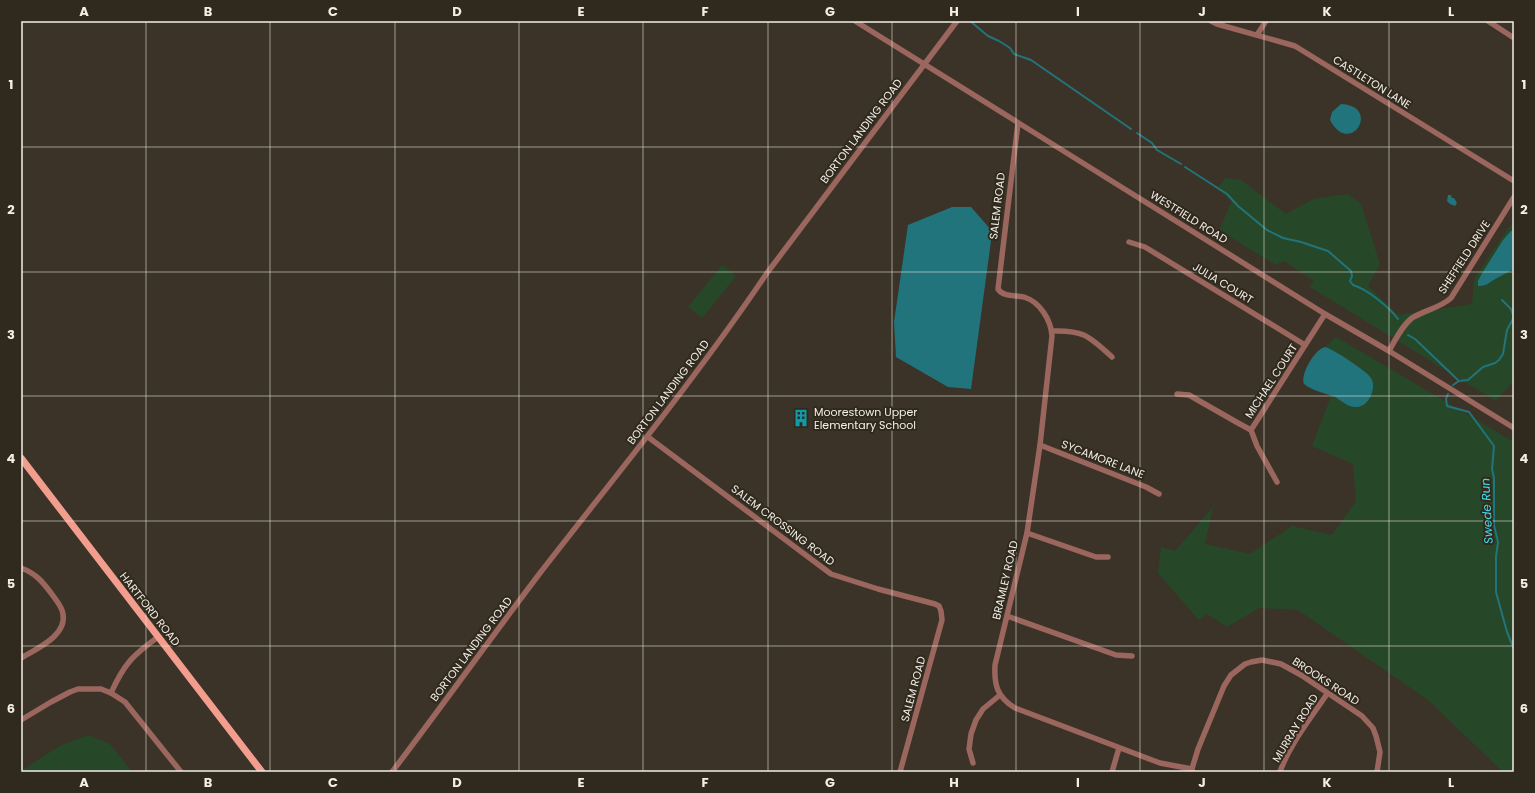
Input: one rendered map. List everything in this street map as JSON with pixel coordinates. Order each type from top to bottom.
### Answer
[{"type":"main road","name":"HARTFORD ROAD","points":[[21,458],[262,772]]},
{"type":"street","name":"WESTFIELD ROAD","points":[[855,21],[1325,314],[1514,428]]},
{"type":"street","name":"BORTON LANDING ROAD","points":[[392,772],[540,574],[648,437],[745,306],[767,273],[957,21]]},
{"type":"street","name":"CASTLETON LANE","points":[[1211,21],[1295,46],[1514,181]]},
{"type":"street","points":[[1257,35],[1266,21]]},
{"type":"street","points":[[1488,21],[1514,38]]},
{"type":"street","name":"SALEM ROAD","points":[[1018,123],[998,286],[1000,292],[1025,298],[1035,303],[1046,316],[1052,331]]},
{"type":"street","name":"SHEFFIELD DRIVE","points":[[1388,351],[1410,320],[1451,298],[1514,197]]},
{"type":"street","name":"JULIA COURT","points":[[1129,242],[1145,248],[1305,345]]},
{"type":"street","name":"MICHAEL COURT","points":[[1277,482],[1256,446],[1251,430],[1325,314]]},
{"type":"street","points":[[1052,331],[1073,331],[1085,335],[1112,356]]},
{"type":"street","name":"BRAMLEY ROAD","points":[[1000,695],[994,681],[995,666],[1027,533],[1040,445],[1052,331]]},
{"type":"street","points":[[1177,394],[1189,394],[1251,430]]},
{"type":"street","name":"SALEM CROSSING ROAD","points":[[648,437],[831,574],[935,604],[939,606],[941,611]]},
{"type":"street","name":"SYCAMORE LANE","points":[[1040,445],[1146,487],[1159,494]]},
{"type":"street","points":[[1027,533],[1096,557],[1108,557]]},
{"type":"street","points":[[21,568],[31,571],[42,581],[61,608],[63,621],[57,634],[21,658]]},
{"type":"street","name":"SALEM ROAD","points":[[900,772],[942,620],[941,611]]},
{"type":"street","points":[[1007,616],[1116,655],[1132,656]]},
{"type":"street","points":[[111,693],[119,675],[135,654],[158,637]]},
{"type":"street","name":"BROOKS ROAD","points":[[1192,771],[1198,749],[1224,686],[1231,675],[1245,664],[1262,660],[1281,664],[1301,675],[1327,694],[1362,716],[1372,728],[1376,736],[1380,752],[1377,772]]},
{"type":"street","points":[[21,720],[51,702],[78,689],[93,688],[111,693],[125,702],[180,772]]},
{"type":"street","name":"MURRAY ROAD","points":[[1280,772],[1282,765],[1301,732],[1327,694]]},
{"type":"street","points":[[973,763],[969,749],[971,734],[976,720],[983,709],[1000,695],[1008,704],[1015,708],[1119,748],[1192,771]]},
{"type":"street","points":[[1112,772],[1119,748]]},
{"type":"green space","points":[[1225,178],[1241,180],[1286,214],[1313,199],[1348,194],[1361,204],[1380,264],[1368,286],[1398,315],[1472,304],[1474,279],[1511,224],[1514,226],[1514,381],[1496,401],[1310,287],[1314,281],[1284,261],[1276,265],[1219,230],[1232,201],[1217,189]]},
{"type":"green space","points":[[722,265],[736,276],[702,318],[688,307]]},
{"type":"green space","points":[[1336,337],[1514,442],[1514,772],[1503,772],[1428,700],[1298,610],[1259,608],[1227,627],[1207,614],[1199,620],[1158,573],[1161,547],[1175,551],[1213,507],[1205,544],[1250,554],[1292,526],[1332,535],[1356,501],[1353,464],[1312,446],[1331,396],[1355,407],[1359,407],[1364,404],[1372,391],[1363,369],[1325,347]]},
{"type":"green space","points":[[89,735],[110,744],[132,772],[21,772],[61,745]]},
{"type":"water","points":[[1341,104],[1353,107],[1359,113],[1361,120],[1358,127],[1353,132],[1346,134],[1338,130],[1330,120],[1332,112]]},
{"type":"water","points":[[1448,195],[1451,195],[1452,198],[1454,198],[1457,203],[1455,206],[1447,201]]},
{"type":"water","points":[[952,207],[971,207],[991,230],[991,241],[971,389],[948,387],[896,357],[894,322],[908,225]]},
{"type":"water","points":[[1511,231],[1514,231],[1514,269],[1487,284],[1478,286],[1478,281],[1481,275],[1503,240]]},
{"type":"water","points":[[1325,347],[1350,361],[1371,378],[1373,386],[1371,396],[1365,404],[1354,407],[1304,384],[1304,374],[1309,362],[1317,352]]},
{"type":"waterway","points":[[970,21],[988,36],[1010,48],[1014,54],[1031,60],[1131,129]]},
{"type":"waterway","points":[[1137,133],[1152,143],[1157,150],[1181,164]]},
{"type":"waterway","points":[[1185,167],[1227,194],[1238,206],[1267,230],[1283,238],[1328,251],[1351,271],[1352,276],[1350,281],[1353,285],[1365,290],[1377,299],[1398,319]]},
{"type":"waterway","points":[[1502,300],[1511,309],[1514,318]]},
{"type":"waterway","name":"Swede Run","points":[[1453,385],[1459,381],[1468,380],[1483,367],[1499,360],[1503,354],[1507,330],[1514,317]]},
{"type":"waterway","points":[[1408,335],[1415,339],[1459,381]]},
{"type":"waterway","name":"Swede Run","points":[[1448,394],[1446,399],[1447,406],[1469,412],[1494,446],[1492,469],[1494,478],[1494,525],[1498,542],[1496,557],[1496,592],[1507,632],[1514,649]]},
{"type":"place","name":"Moorestown Upper Elementary School","points":[[801,418]]}]
